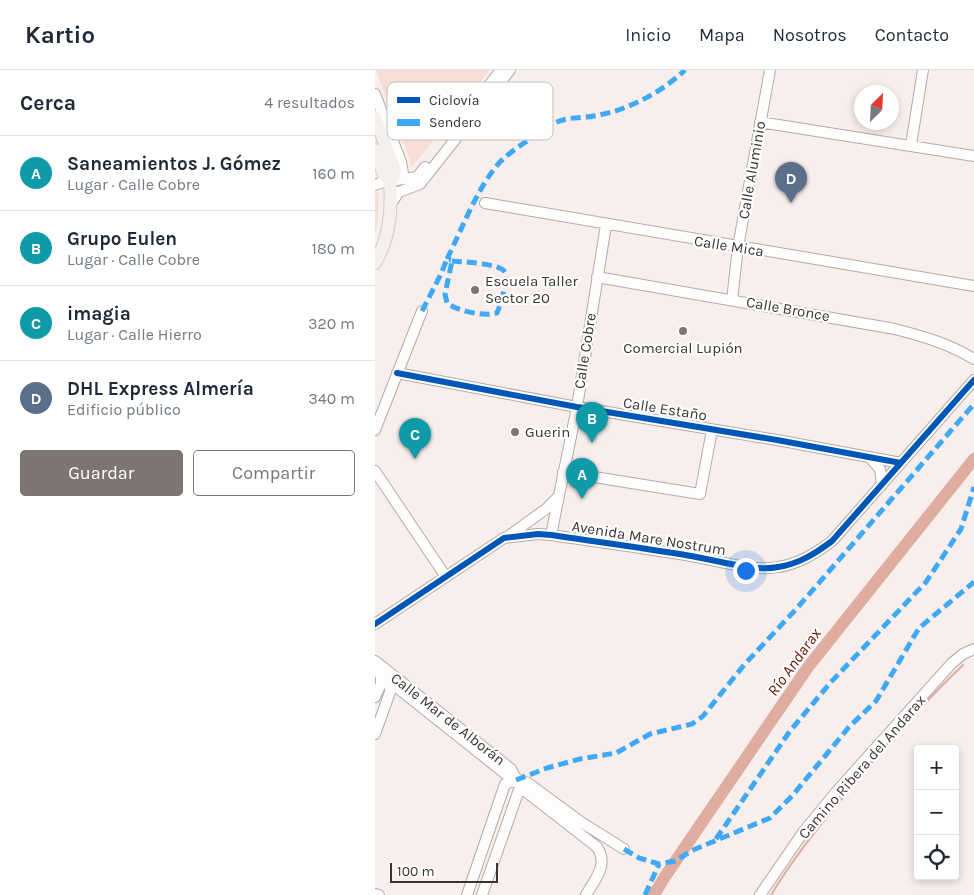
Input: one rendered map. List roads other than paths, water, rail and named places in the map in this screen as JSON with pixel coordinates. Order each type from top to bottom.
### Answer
[{"type":"main road","points":[[375,117],[394,168],[386,179]]},
{"type":"main road","points":[[375,150],[392,202],[388,233],[379,246],[375,263]]},
{"type":"street","points":[[492,82],[502,70]]},
{"type":"street","points":[[493,82],[502,70]]},
{"type":"street","name":"Calle Aluminio","points":[[733,300],[738,247],[770,70]]},
{"type":"street","points":[[911,145],[923,70]]},
{"type":"street","points":[[375,94],[387,125]]},
{"type":"street","points":[[760,122],[974,156]]},
{"type":"street","points":[[386,179],[401,162],[393,140]]},
{"type":"street","points":[[386,179],[417,177],[446,140]]},
{"type":"street","points":[[392,202],[399,192],[420,184],[452,140]]},
{"type":"street","name":"Calle Mica","points":[[485,203],[974,286]]},
{"type":"street","name":"Calle Cobre","points":[[551,536],[577,407],[606,225]]},
{"type":"street","name":"Calle Bronce","points":[[597,277],[895,329],[920,335],[974,359]]},
{"type":"street","points":[[375,430],[422,311]]},
{"type":"street","name":"Calle Estaño","points":[[397,373],[577,407],[901,463]]},
{"type":"street","name":"Avenida Mare Nostrum","points":[[505,538],[538,534],[759,568],[777,568],[803,560],[815,554],[832,540],[974,380]]},
{"type":"street","points":[[563,472],[700,494],[712,430]]},
{"type":"street","points":[[870,458],[880,469],[882,484]]},
{"type":"street","points":[[375,471],[446,577]]},
{"type":"street","name":"Avenida Mare Nostrum","points":[[375,624],[546,510],[559,496]]},
{"type":"street","name":"Avenida Mare Nostrum","points":[[375,628],[385,618]]},
{"type":"street","name":"Camino Ribera del Andarax","points":[[760,895],[804,831],[837,791],[952,663],[974,648]]},
{"type":"street","name":"Calle Mar de Alborán","points":[[375,661],[387,681],[511,769],[518,784],[597,847],[602,855],[602,866],[586,895]]},
{"type":"street","points":[[375,697],[387,681]]},
{"type":"street","points":[[375,734],[387,681]]},
{"type":"street","points":[[467,895],[505,784],[528,783],[581,822],[624,849]]},
{"type":"street","points":[[482,895],[518,784]]},
{"type":"street","points":[[375,894],[379,895]]},
{"type":"waterway","name":"Río Andarax","points":[[654,895],[808,667],[974,459]]},
{"type":"waterway","points":[[771,895],[787,869],[857,780],[916,713],[963,665]]},
{"type":"place","name":"DHL Express Almería","points":[[791,203]]},
{"type":"place","name":"Escuela Taller Sector 20","points":[[475,290]]},
{"type":"place","name":"Comercial Lupión","points":[[683,331]]},
{"type":"place","name":"Guerin","points":[[515,432]]},
{"type":"place","name":"Grupo Eulen","points":[[592,443]]},
{"type":"place","name":"imagia","points":[[415,459]]},
{"type":"place","name":"Saneamientos J. Gómez","points":[[582,499]]}]
